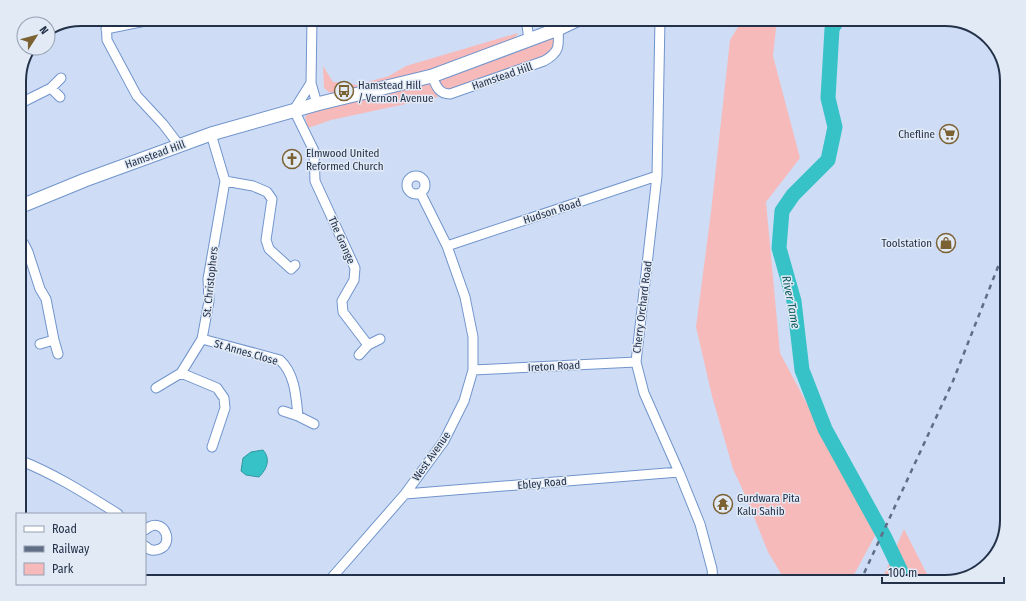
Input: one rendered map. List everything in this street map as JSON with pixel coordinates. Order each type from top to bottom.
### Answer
[{"type":"main road","name":"Hamstead Hill","points":[[26,204],[85,180],[212,134],[294,110],[432,76],[563,26]]},
{"type":"street","points":[[121,26],[106,29],[107,40],[137,96],[163,124],[179,146]]},
{"type":"street","points":[[312,26],[311,83],[317,104]]},
{"type":"street","points":[[527,26],[529,39]]},
{"type":"street","name":"Cherry Orchard Road","points":[[660,26],[657,176],[636,362],[644,393],[700,524],[712,575]]},
{"type":"street","name":"Hamstead Hill","points":[[432,76],[440,92],[450,94],[544,62],[553,56],[557,49],[559,42],[558,28]]},
{"type":"street","points":[[26,100],[51,88],[61,78]]},
{"type":"street","points":[[294,110],[311,83]]},
{"type":"street","points":[[51,88],[60,97]]},
{"type":"street","name":"The Grange","points":[[294,110],[314,151],[315,181],[355,268],[354,280],[342,300],[343,312],[368,345]]},
{"type":"street","name":"St. Christophers","points":[[156,388],[181,373],[202,339],[209,301],[208,279],[225,181],[212,134]]},
{"type":"street","name":"Hudson Road","points":[[447,246],[657,176]]},
{"type":"street","points":[[225,181],[253,186],[267,192],[272,199],[266,240],[269,249],[290,269],[295,265]]},
{"type":"street","name":"West Avenue","points":[[334,575],[405,494],[444,441],[464,401],[473,370],[473,337],[466,297],[447,246],[421,194]]},
{"type":"street","points":[[26,248],[40,289],[46,299],[58,354]]},
{"type":"street","name":"St Annes Close","points":[[202,339],[280,360],[285,364],[291,375],[295,389],[298,416]]},
{"type":"street","points":[[359,355],[368,345],[380,339]]},
{"type":"street","points":[[40,344],[54,340]]},
{"type":"street","name":"Ireton Road","points":[[473,370],[636,362]]},
{"type":"street","points":[[181,373],[217,388],[224,398],[224,408],[212,446]]},
{"type":"street","points":[[283,411],[314,424]]},
{"type":"street","points":[[26,463],[76,488],[116,513]]},
{"type":"street","name":"Ebley Road","points":[[405,494],[679,472]]},
{"type":"street","points":[[146,529],[149,526],[156,525],[162,527],[166,532],[167,539],[165,545],[160,550],[154,551],[146,547]]},
{"type":"green space","points":[[739,26],[776,26],[773,56],[800,158],[766,202],[780,353],[876,534],[854,575],[782,575],[768,552],[733,469],[712,396],[696,327],[711,212],[730,40]]},
{"type":"green space","points":[[518,33],[514,39],[420,75],[330,93],[324,88],[323,66],[333,82],[357,85],[389,76],[406,66]]},
{"type":"green space","points":[[553,35],[556,42],[552,54],[451,91],[442,86],[438,77]]},
{"type":"green space","points":[[429,82],[438,97],[331,120],[308,128],[305,117],[309,112]]},
{"type":"green space","points":[[904,529],[927,575],[884,575]]},
{"type":"shaded area","points":[[263,450],[267,457],[267,464],[259,477],[246,475],[241,471],[243,458],[251,452]]},
{"type":"waterway","name":"River Tame","points":[[834,26],[832,29],[828,98],[835,127],[828,160],[793,195],[782,211],[779,248],[794,301],[802,370],[825,429],[884,536],[903,575]]},
{"type":"railway","points":[[863,575],[953,381],[1000,262]]},
{"type":"place","name":"Hamstead Hill / Vernon Avenue","points":[[344,91]]},
{"type":"place","name":"Chefline","points":[[949,134]]},
{"type":"place","name":"Elmwood United Reformed Church","points":[[292,159]]},
{"type":"place","name":"Toolstation","points":[[946,243]]},
{"type":"place","name":"Gurdwara Pita Kalu Sahib","points":[[723,504]]}]
